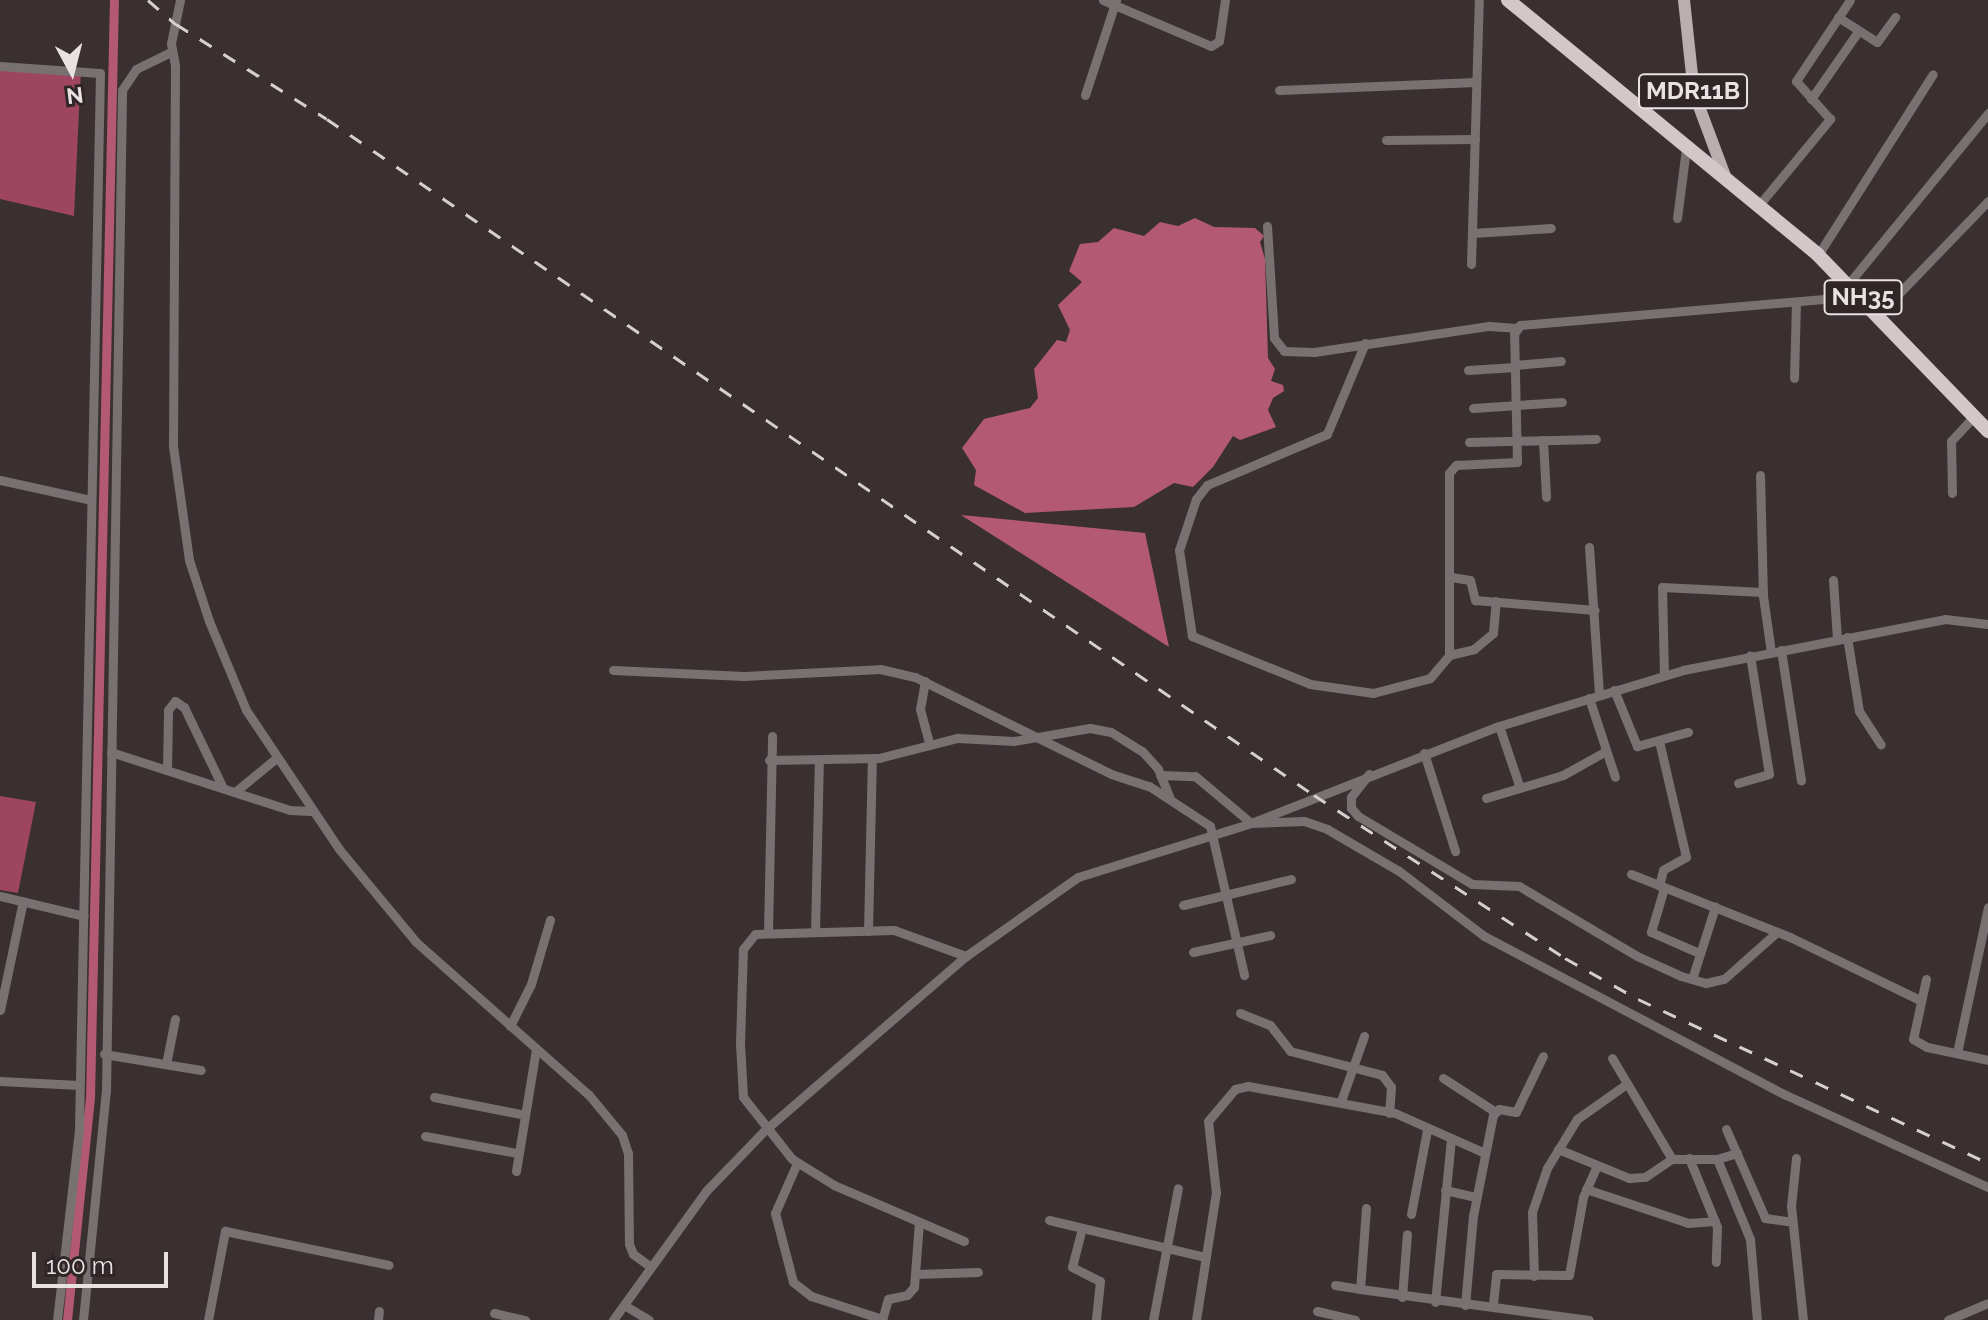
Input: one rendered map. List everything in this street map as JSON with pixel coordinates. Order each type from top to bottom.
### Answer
[{"type":"highway","name":"NH35","points":[[1508,0],[1818,255],[1861,295],[1988,431]]},
{"type":"main road","name":"MDR11B","points":[[1684,0],[1694,93],[1725,176]]},
{"type":"street","points":[[180,0],[171,52],[175,66],[172,415],[181,515],[209,621],[246,710],[275,759],[311,811],[416,942],[589,1095],[622,1135],[628,1153],[629,1244],[633,1254],[651,1267]]},
{"type":"street","points":[[1103,0],[1115,2],[1211,46],[1219,41],[1225,0]]},
{"type":"street","points":[[1471,264],[1479,0]]},
{"type":"street","points":[[1759,205],[1830,119],[1798,89],[1797,78],[1850,0]]},
{"type":"street","points":[[1085,95],[1115,2]]},
{"type":"street","points":[[1838,17],[1857,33],[1877,42],[1895,17]]},
{"type":"street","points":[[1811,99],[1857,33]]},
{"type":"street","points":[[83,1320],[106,1091],[104,1054],[122,90],[136,69],[171,52]]},
{"type":"street","points":[[0,66],[100,73],[79,1085],[76,1164],[57,1320]]},
{"type":"street","points":[[1818,255],[1933,74]]},
{"type":"street","points":[[1279,90],[1476,82]]},
{"type":"street","points":[[1849,283],[1988,113]]},
{"type":"street","points":[[1386,140],[1475,139]]},
{"type":"street","points":[[1677,218],[1686,149]]},
{"type":"street","points":[[1879,314],[1988,201]]},
{"type":"street","points":[[1267,226],[1277,347],[1297,353],[1489,326],[1516,328],[1541,321],[1796,303],[1861,295]]},
{"type":"street","points":[[1472,233],[1551,228]]},
{"type":"street","points":[[1794,378],[1796,303]]},
{"type":"street","points":[[1449,655],[1450,469],[1514,465],[1517,441],[1516,328]]},
{"type":"street","points":[[1365,343],[1327,434],[1315,444],[1222,475],[1196,499],[1179,550],[1188,631],[1310,684],[1373,693],[1430,678],[1449,655],[1474,649],[1493,633],[1496,601]]},
{"type":"street","points":[[1468,370],[1561,361]]},
{"type":"street","points":[[1473,408],[1562,402]]},
{"type":"street","points":[[1952,493],[1951,441],[1973,417]]},
{"type":"street","points":[[1469,442],[1596,439]]},
{"type":"street","points":[[1543,440],[1546,497]]},
{"type":"street","points":[[1760,475],[1763,592],[1801,780]]},
{"type":"street","points":[[0,480],[91,500]]},
{"type":"street","points":[[1589,547],[1595,610],[1594,697],[1615,777]]},
{"type":"street","points":[[1451,577],[1470,580],[1474,599],[1595,610]]},
{"type":"street","points":[[1833,580],[1842,638],[1859,711],[1881,745]]},
{"type":"street","points":[[1664,675],[1662,587],[1763,592]]},
{"type":"street","points":[[613,1320],[706,1191],[765,1130],[966,956],[1078,877],[1251,823],[1370,773],[1499,726],[1664,675],[1945,619],[1988,624]]},
{"type":"street","points":[[1738,783],[1763,780],[1769,774],[1750,656]]},
{"type":"street","points":[[613,670],[744,676],[880,669],[925,681],[1043,737],[1170,799],[1214,834],[1244,975]]},
{"type":"street","points":[[925,681],[920,709],[929,743]]},
{"type":"street","points":[[1614,690],[1637,746],[1688,732]]},
{"type":"street","points":[[167,770],[168,710],[175,701],[184,707],[223,788]]},
{"type":"street","points":[[1499,726],[1520,788]]},
{"type":"street","points":[[769,760],[872,758],[929,743],[1043,737],[1077,729],[1111,732],[1142,751],[1160,775],[1170,799]]},
{"type":"street","points":[[768,932],[769,760],[772,736]]},
{"type":"street","points":[[1659,741],[1686,857],[1663,870],[1651,932],[1699,953]]},
{"type":"street","points":[[1486,798],[1563,775],[1606,751]]},
{"type":"street","points":[[111,752],[290,810],[311,811]]},
{"type":"street","points":[[1424,753],[1455,851]]},
{"type":"street","points":[[868,931],[872,758]]},
{"type":"street","points":[[235,792],[275,759]]},
{"type":"street","points":[[815,932],[819,760]]},
{"type":"street","points":[[1370,773],[1351,797],[1352,811],[1358,816],[1472,884],[1519,886],[1637,956],[1692,979],[1724,979],[1777,932]]},
{"type":"street","points":[[1160,775],[1195,776],[1251,823],[1312,822],[1327,829],[1399,871],[1484,936],[1786,1095],[1988,1187]]},
{"type":"street","points":[[1631,874],[1777,932],[1920,1000]]},
{"type":"street","points":[[1183,905],[1291,879]]},
{"type":"street","points":[[0,896],[84,916]]},
{"type":"street","points":[[0,1010],[23,901]]},
{"type":"street","points":[[1692,979],[1715,907]]},
{"type":"street","points":[[1957,1053],[1988,907]]},
{"type":"street","points":[[510,1026],[527,996],[550,920]]},
{"type":"street","points":[[964,1241],[797,1163],[765,1130],[739,1081],[741,960],[747,939],[768,932],[894,930],[966,956]]},
{"type":"street","points":[[1193,952],[1270,935]]},
{"type":"street","points":[[1926,979],[1913,1039],[1988,1060]]},
{"type":"street","points":[[1240,1013],[1270,1025],[1290,1051],[1369,1068],[1389,1081],[1389,1113]]},
{"type":"street","points":[[166,1064],[175,1019]]},
{"type":"street","points":[[1341,1101],[1364,1036]]},
{"type":"street","points":[[516,1171],[521,1114],[536,1049]]},
{"type":"street","points":[[104,1054],[201,1070]]},
{"type":"street","points":[[1443,1078],[1494,1111],[1516,1112],[1543,1056]]},
{"type":"street","points":[[1612,1058],[1625,1085],[1650,1115],[1672,1159]]},
{"type":"street","points":[[0,1081],[79,1085]]},
{"type":"street","points":[[1534,1276],[1533,1199],[1577,1119],[1625,1085]]},
{"type":"street","points":[[1196,1320],[1216,1193],[1206,1135],[1212,1109],[1235,1089],[1248,1086],[1341,1101],[1389,1113],[1485,1153]]},
{"type":"street","points":[[434,1097],[521,1114]]},
{"type":"street","points":[[1465,1305],[1476,1197],[1494,1111]]},
{"type":"street","points":[[1726,1129],[1767,1221],[1792,1222]]},
{"type":"street","points":[[1411,1214],[1427,1130]]},
{"type":"street","points":[[425,1136],[517,1153]]},
{"type":"street","points":[[1435,1302],[1451,1140]]},
{"type":"street","points":[[1558,1149],[1597,1166],[1640,1178],[1672,1159],[1717,1159],[1737,1153]]},
{"type":"street","points":[[1689,1158],[1715,1221],[1716,1262]]},
{"type":"street","points":[[1796,1158],[1792,1222],[1803,1320]]},
{"type":"street","points":[[1717,1159],[1750,1239],[1757,1320]]},
{"type":"street","points":[[797,1163],[775,1213],[793,1282],[811,1296],[882,1320],[888,1299],[912,1292],[919,1222]]},
{"type":"street","points":[[1493,1304],[1496,1274],[1569,1275],[1586,1189],[1597,1166]]},
{"type":"street","points":[[1153,1320],[1178,1188]]},
{"type":"street","points":[[1586,1189],[1688,1223],[1715,1221]]},
{"type":"street","points":[[1445,1190],[1476,1197]]},
{"type":"street","points":[[1360,1289],[1366,1208]]},
{"type":"street","points":[[1049,1220],[1206,1257]]},
{"type":"street","points":[[1082,1228],[1072,1267],[1100,1281],[1096,1320]]},
{"type":"street","points":[[208,1320],[225,1231],[389,1265]]},
{"type":"street","points":[[1402,1297],[1407,1234]]},
{"type":"street","points":[[915,1274],[978,1272]]},
{"type":"street","points":[[1335,1285],[1435,1302],[1493,1304],[1583,1320]]},
{"type":"street","points":[[1948,1320],[1988,1303]]},
{"type":"street","points":[[624,1305],[649,1320]]},
{"type":"street","points":[[1317,1311],[1355,1320]]},
{"type":"street","points":[[494,1313],[525,1320]]},
{"type":"shaded area","points":[[0,64],[81,69],[74,216],[0,199]]},
{"type":"shaded area","points":[[1195,218],[1214,227],[1255,228],[1264,236],[1260,242],[1265,259],[1268,358],[1275,369],[1271,381],[1283,385],[1284,391],[1273,398],[1268,410],[1276,427],[1240,440],[1233,436],[1213,467],[1193,487],[1174,483],[1134,507],[1025,513],[974,485],[976,470],[962,448],[984,419],[1030,408],[1038,398],[1034,369],[1057,340],[1066,342],[1070,330],[1058,305],[1082,282],[1069,271],[1080,244],[1098,242],[1114,228],[1144,236],[1160,222],[1178,226]]},
{"type":"shaded area","points":[[961,515],[1145,533],[1169,647]]},
{"type":"shaded area","points":[[0,796],[36,802],[18,893],[0,890]]},
{"type":"waterway","points":[[67,1320],[90,1098],[114,0]]},
{"type":"railway","points":[[148,0],[176,24],[327,119],[1314,795],[1565,958],[1638,999],[1988,1163]]}]
